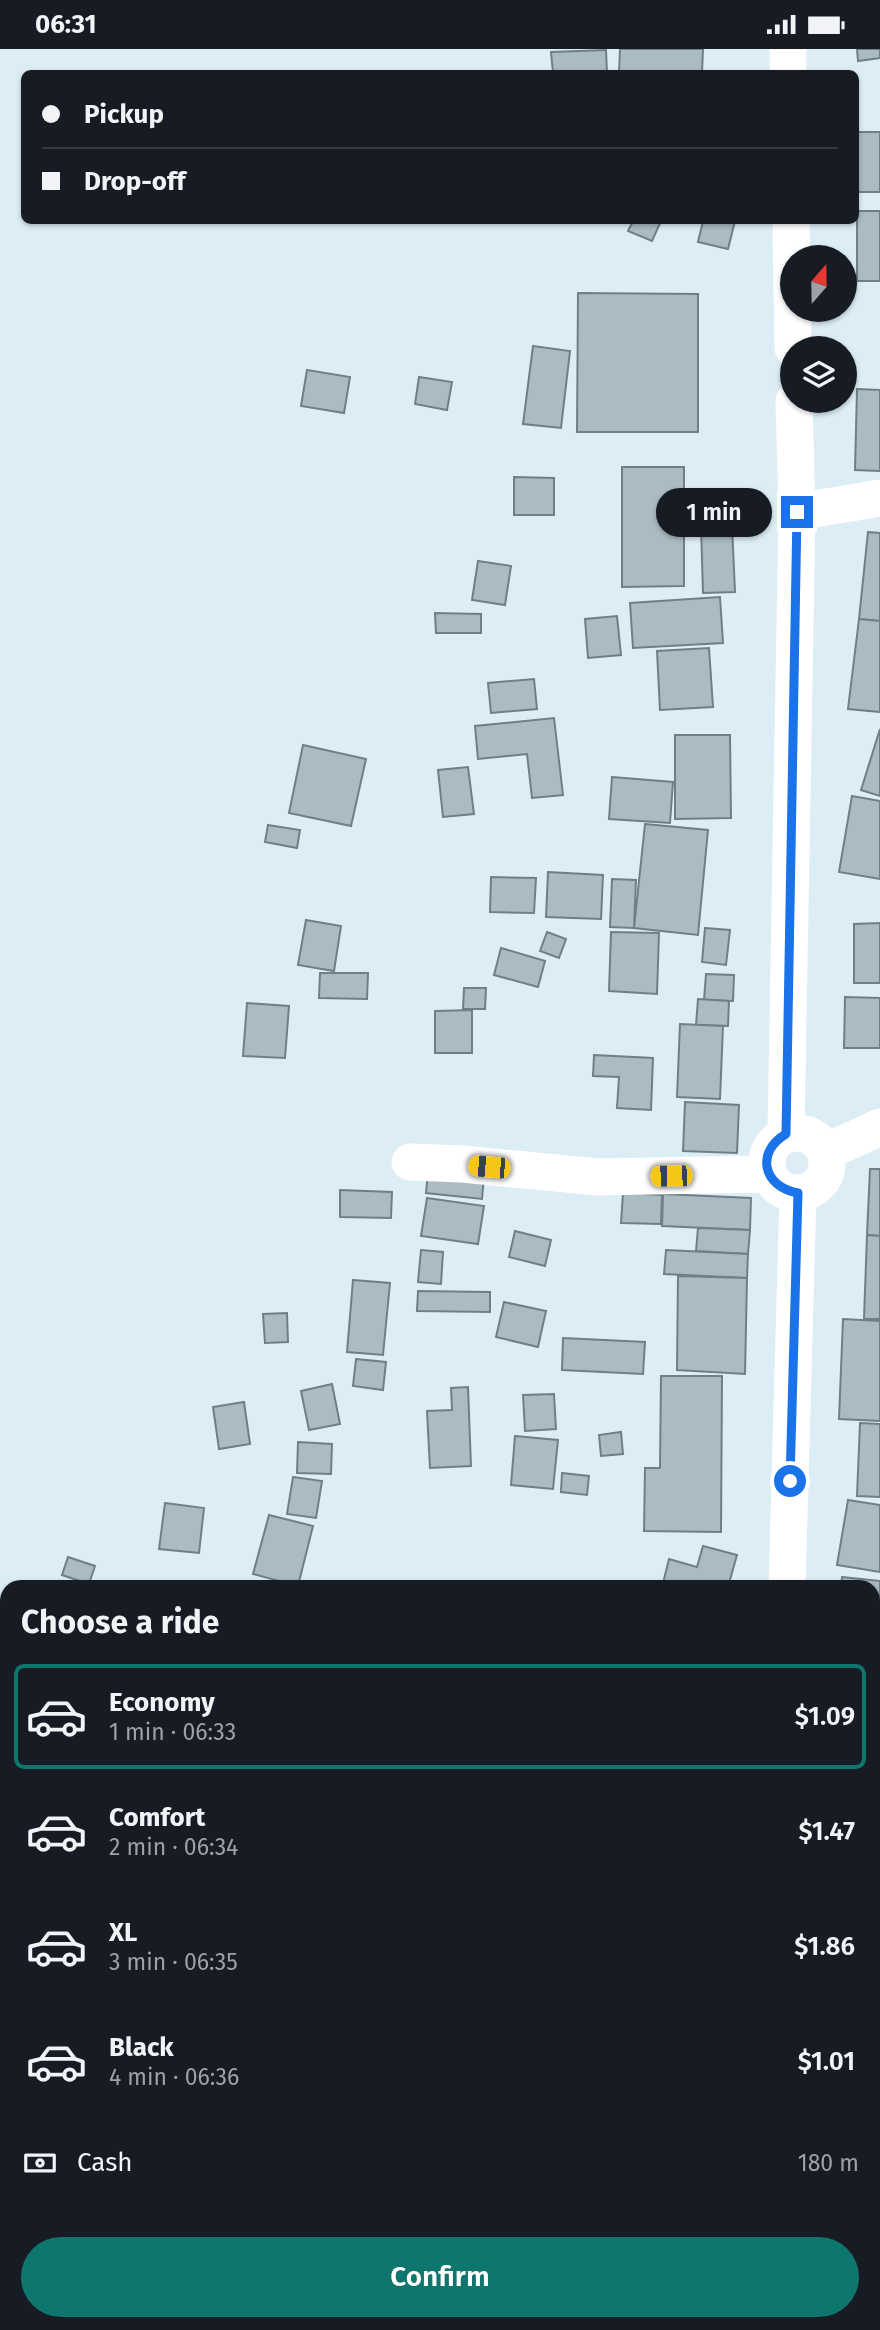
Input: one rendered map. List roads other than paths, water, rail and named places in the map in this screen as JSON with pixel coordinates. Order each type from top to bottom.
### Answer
[{"type":"street","points":[[788,49],[788,70]]},
{"type":"street","points":[[791,224],[793,336]]},
{"type":"street","points":[[786,1134],[797,512],[794,413]]},
{"type":"street","points":[[797,512],[880,498]]},
{"type":"street","points":[[826,1151],[880,1127]]},
{"type":"street","points":[[410,1161],[598,1177],[783,1183],[809,1191],[819,1184],[828,1163],[826,1151],[819,1142],[809,1135],[797,1132],[786,1134],[775,1140],[766,1162],[783,1183],[787,1580]]}]
